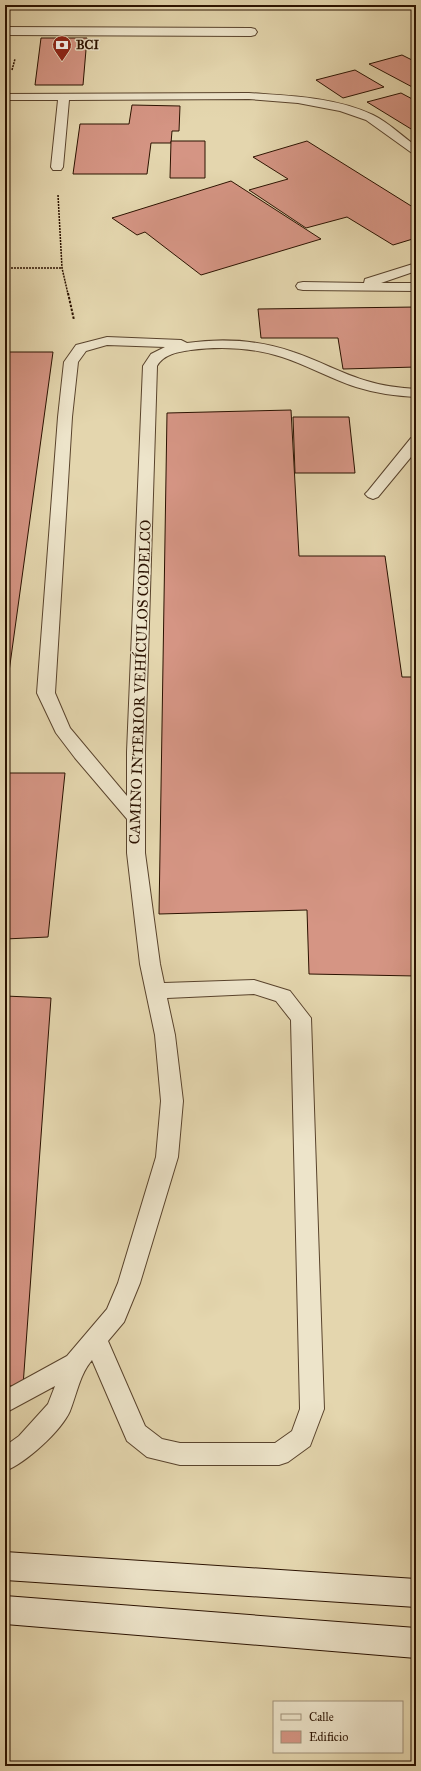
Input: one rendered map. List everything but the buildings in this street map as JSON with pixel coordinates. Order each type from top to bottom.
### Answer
[{"type":"main road","points":[[5,31],[251,32]]},
{"type":"main road","points":[[5,1566],[416,1594]]},
{"type":"main road","points":[[5,1610],[416,1643]]},
{"type":"lane","points":[[5,97],[249,96],[298,100],[343,108],[370,118],[416,151]]},
{"type":"lane","points":[[57,167],[64,97]]},
{"type":"lane","points":[[355,286],[416,267]]},
{"type":"lane","points":[[303,286],[416,287]]},
{"type":"lane","points":[[137,819],[81,754],[62,728],[46,693],[66,409],[71,362],[81,348],[107,341],[206,345]]},
{"type":"lane","name":"CAMINO INTERIOR VEHÍCULOS CODELCO","points":[[5,1402],[75,1363],[116,1315],[129,1283],[167,1157],[172,1101],[165,1035],[150,964],[136,853],[136,752],[150,366],[156,357],[173,350],[206,345],[267,348],[287,354],[327,372],[362,384],[380,389],[416,393]]},
{"type":"lane","points":[[373,494],[416,441]]},
{"type":"lane","points":[[95,1340],[136,1433],[156,1449],[180,1454],[279,1454],[301,1438],[312,1409],[301,1018],[283,996],[254,987],[155,991]]},
{"type":"lane","points":[[5,1460],[28,1444],[58,1410],[75,1363]]},
{"type":"path","points":[[57,167],[62,268],[81,348]]},
{"type":"path","points":[[5,268],[62,268]]},
{"type":"place","name":"BCI","points":[[62,62]]}]
